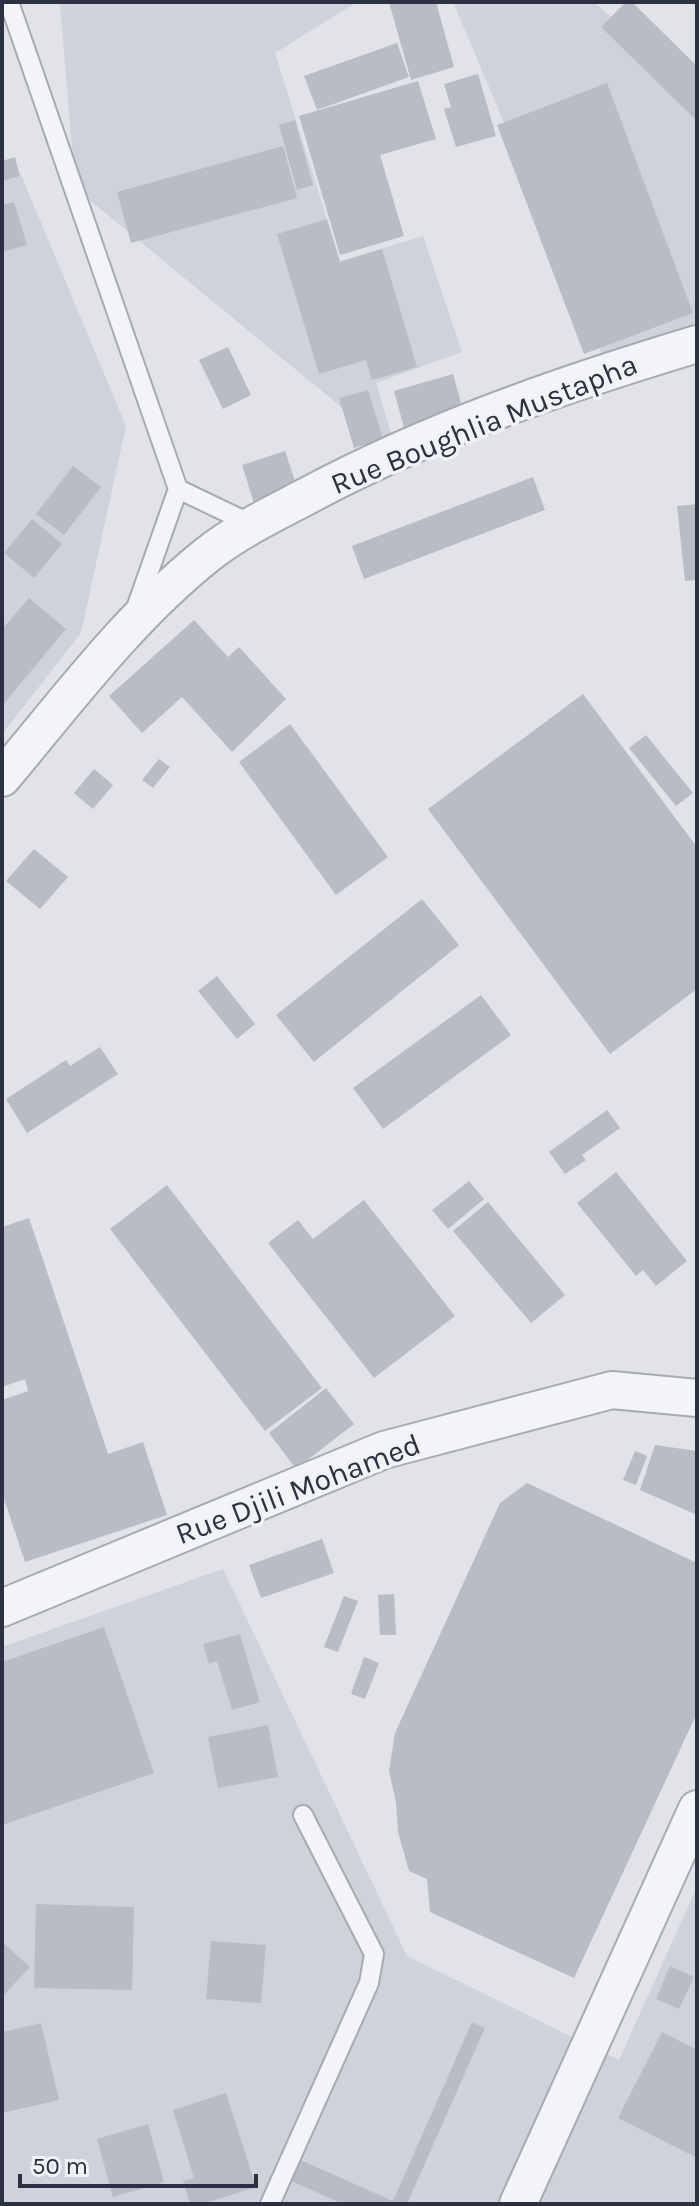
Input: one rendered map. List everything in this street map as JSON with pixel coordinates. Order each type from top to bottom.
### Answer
[{"type":"street","name":"Rue Boughlia Mustapha","points":[[2,778],[130,625],[209,553],[253,525],[360,468],[580,379],[697,344]]},
{"type":"street","name":"Rue Djili Mohamed","points":[[2,1608],[384,1450],[612,1390],[697,1398]]},
{"type":"street","points":[[518,2204],[697,1809]]},
{"type":"lane","points":[[9,2],[178,489],[130,625]]},
{"type":"lane","points":[[178,489],[253,525]]},
{"type":"lane","points":[[270,2204],[369,1983],[374,1954],[303,1815]]},
{"type":"shaded area","points":[[60,2],[357,2],[275,53],[340,261],[423,236],[462,352],[376,383],[397,453],[75,188]]},
{"type":"shaded area","points":[[453,2],[594,2],[697,92],[697,328],[609,371]]},
{"type":"shaded area","points":[[21,175],[126,426],[81,633],[2,734],[2,181]]},
{"type":"shaded area","points":[[223,1569],[407,1956],[619,2060],[697,1887],[697,2204],[2,2204],[2,1647]]},
{"type":"building","points":[[389,2],[436,2],[454,67],[411,80]]},
{"type":"building","points":[[626,2],[632,2],[697,66],[697,121],[601,27]]},
{"type":"building","points":[[397,43],[409,77],[317,110],[304,76]]},
{"type":"building","points":[[478,74],[496,136],[456,147],[444,109],[451,107],[444,84]]},
{"type":"building","points":[[418,81],[436,139],[380,155],[404,236],[340,255],[299,116]]},
{"type":"building","points":[[607,83],[693,313],[584,354],[497,125]]},
{"type":"building","points":[[295,120],[313,185],[297,190],[279,125]]},
{"type":"building","points":[[283,146],[297,198],[131,243],[117,192]]},
{"type":"building","points":[[15,157],[20,176],[2,181],[2,161]]},
{"type":"building","points":[[14,202],[27,245],[2,252],[2,205]]},
{"type":"building","points":[[327,219],[340,262],[382,249],[417,367],[372,380],[366,360],[319,374],[277,234]]},
{"type":"building","points":[[228,347],[251,395],[223,409],[199,360]]},
{"type":"building","points":[[453,374],[464,414],[405,431],[394,391]]},
{"type":"building","points":[[368,390],[383,439],[354,448],[339,398]]},
{"type":"building","points":[[285,451],[298,490],[254,503],[242,465]]},
{"type":"building","points":[[73,466],[101,487],[64,535],[36,514]]},
{"type":"building","points":[[533,477],[545,510],[364,579],[352,546]]},
{"type":"building","points":[[697,504],[697,580],[685,581],[677,506]]},
{"type":"building","points":[[32,519],[62,544],[34,578],[4,553]]},
{"type":"building","points":[[29,598],[66,629],[2,706],[2,624],[5,626]]},
{"type":"building","points":[[194,620],[228,657],[239,647],[286,699],[232,752],[182,697],[142,733],[109,696]]},
{"type":"building","points":[[583,694],[697,847],[697,989],[610,1054],[428,809]]},
{"type":"building","points":[[290,724],[388,857],[336,895],[239,762]]},
{"type":"building","points":[[646,735],[693,793],[676,806],[629,748]]},
{"type":"building","points":[[159,759],[170,767],[153,788],[142,780]]},
{"type":"building","points":[[94,769],[113,785],[93,809],[74,793]]},
{"type":"building","points":[[34,849],[68,877],[40,909],[6,881]]},
{"type":"building","points":[[422,899],[459,945],[314,1062],[276,1015]]},
{"type":"building","points":[[217,976],[255,1024],[237,1039],[198,991]]},
{"type":"building","points":[[481,995],[511,1035],[383,1129],[353,1088]]},
{"type":"building","points":[[100,1047],[118,1074],[27,1133],[6,1099],[66,1060],[70,1066]]},
{"type":"building","points":[[607,1110],[620,1128],[582,1155],[586,1160],[565,1174],[549,1152]]},
{"type":"building","points":[[616,1172],[687,1261],[656,1286],[643,1270],[636,1276],[577,1203]]},
{"type":"building","points":[[469,1181],[484,1199],[448,1229],[432,1210]]},
{"type":"building","points":[[167,1185],[322,1388],[265,1431],[110,1229]]},
{"type":"building","points":[[364,1200],[455,1316],[374,1378],[268,1243],[298,1220],[313,1239]]},
{"type":"building","points":[[488,1202],[565,1295],[531,1323],[453,1231]]},
{"type":"building","points":[[29,1218],[108,1454],[143,1442],[167,1515],[25,1562],[2,1493],[2,1400],[28,1391],[25,1379],[2,1387],[2,1227]]},
{"type":"building","points":[[326,1388],[354,1424],[296,1469],[269,1433]]},
{"type":"building","points":[[655,1445],[697,1451],[697,1515],[640,1490]]},
{"type":"building","points":[[635,1451],[647,1456],[636,1485],[623,1480]]},
{"type":"building","points":[[527,1483],[697,1563],[697,1713],[574,1978],[430,1912],[427,1879],[409,1871],[398,1832],[396,1802],[389,1771],[395,1733],[500,1503]]},
{"type":"building","points":[[322,1539],[334,1573],[261,1598],[249,1565]]},
{"type":"building","points":[[394,1594],[396,1635],[380,1635],[378,1595]]},
{"type":"building","points":[[344,1596],[358,1601],[338,1652],[324,1647]]},
{"type":"building","points":[[104,1627],[154,1773],[2,1825],[2,1662]]},
{"type":"building","points":[[240,1634],[260,1702],[232,1710],[217,1661],[209,1664],[203,1644]]},
{"type":"building","points":[[364,1657],[379,1663],[365,1699],[351,1694]]},
{"type":"building","points":[[268,1725],[278,1777],[218,1788],[208,1737]]},
{"type":"building","points":[[36,1904],[134,1907],[132,1990],[34,1988]]},
{"type":"building","points":[[211,1941],[266,1945],[261,2003],[206,1999]]},
{"type":"building","points":[[2,1942],[30,1967],[2,1997]]},
{"type":"building","points":[[670,1966],[694,1977],[679,2009],[656,1999]]},
{"type":"building","points":[[472,2022],[485,2028],[407,2204],[343,2204],[289,2180],[298,2159],[393,2201]]},
{"type":"building","points":[[41,2023],[59,2100],[2,2113],[2,2032]]},
{"type":"building","points":[[662,2032],[697,2050],[697,2158],[618,2118]]},
{"type":"building","points":[[226,2093],[256,2187],[202,2204],[190,2204],[183,2181],[194,2178],[173,2110]]},
{"type":"building","points":[[148,2124],[164,2182],[113,2197],[97,2139]]}]
